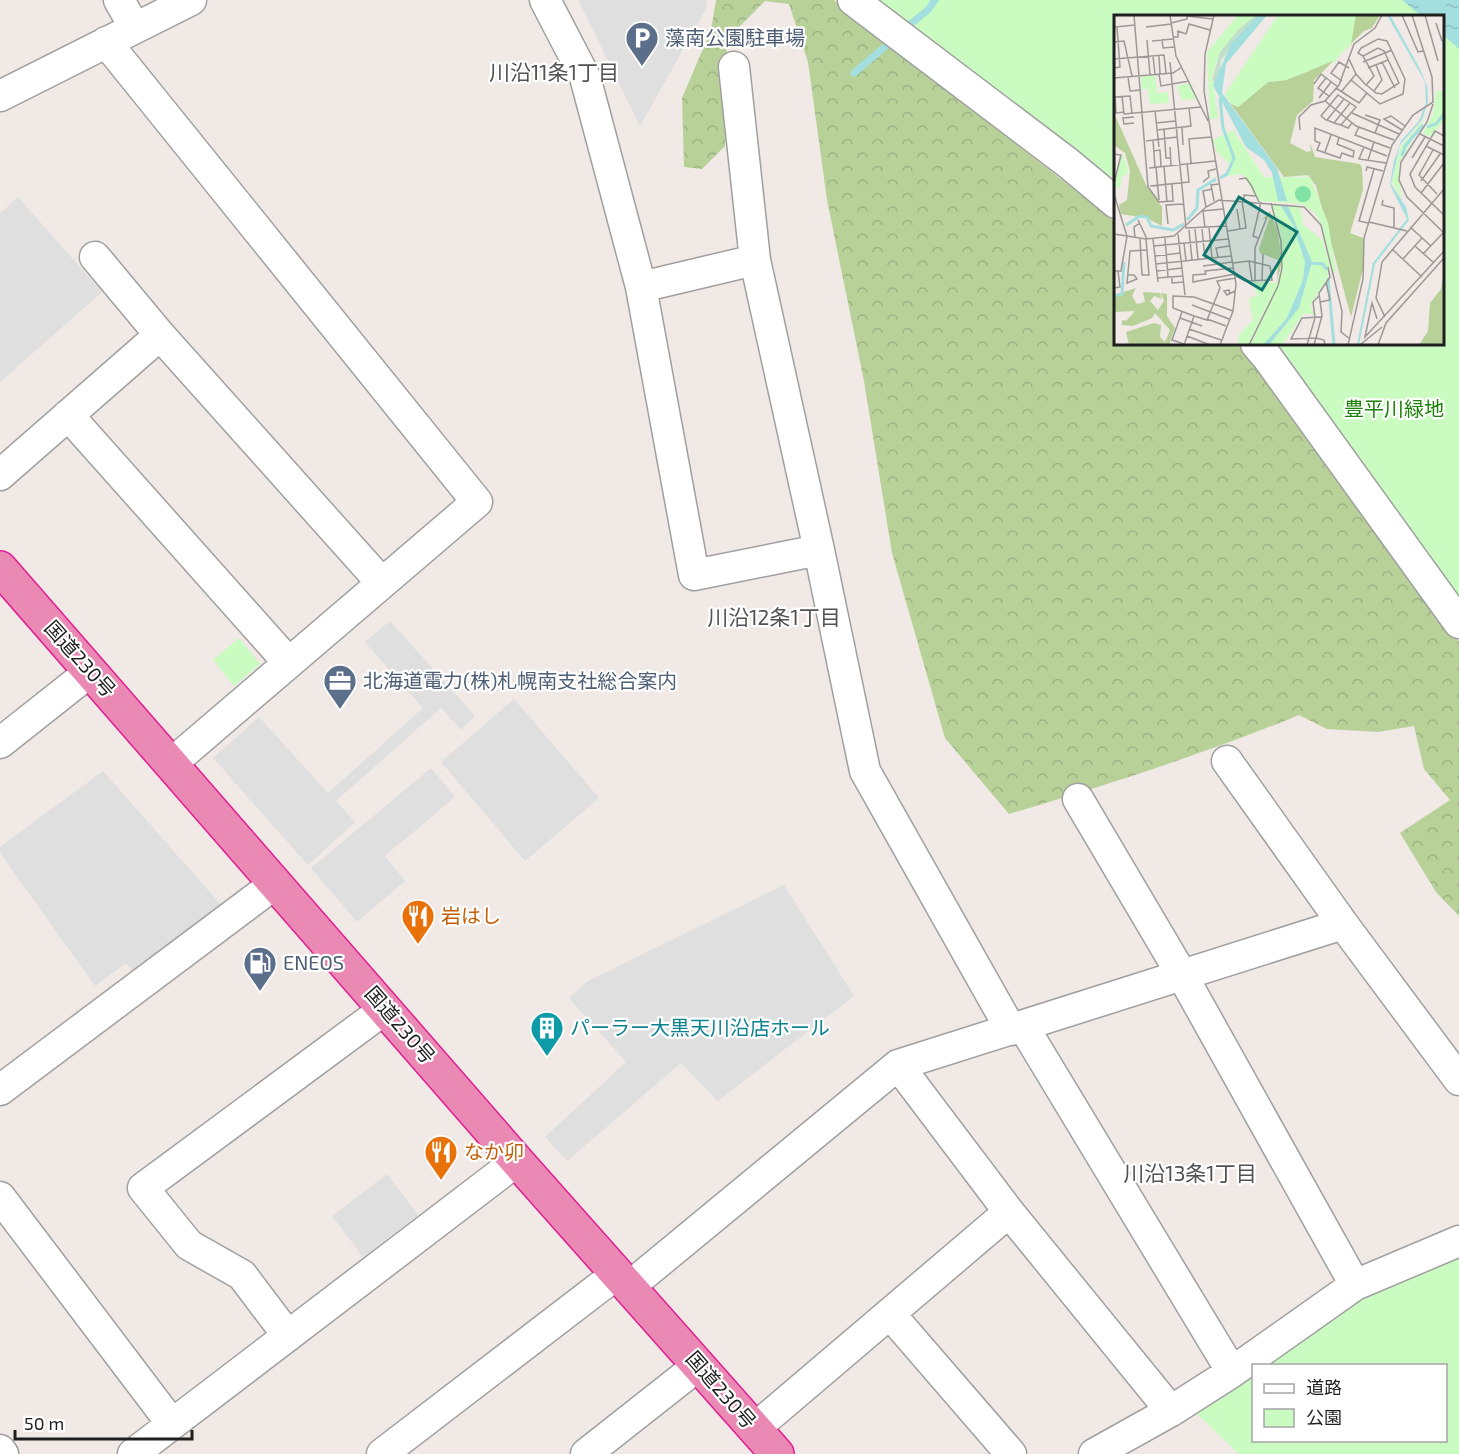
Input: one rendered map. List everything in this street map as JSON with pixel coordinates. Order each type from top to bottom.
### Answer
[{"type":"highway","name":"国道230号","points":[[0,568],[517,1161],[777,1454]]},
{"type":"street","points":[[119,0],[135,28]]},
{"type":"street","points":[[0,96],[191,0]]},
{"type":"street","points":[[545,0],[585,77],[641,286],[694,575],[819,550]]},
{"type":"street","points":[[853,0],[1068,162],[1114,201]]},
{"type":"street","points":[[106,42],[477,502],[381,582],[172,764]]},
{"type":"street","points":[[734,67],[755,260],[865,771],[1017,1028],[1232,1372]]},
{"type":"street","points":[[95,257],[160,335],[381,582]]},
{"type":"street","points":[[641,286],[755,260]]},
{"type":"street","points":[[0,475],[160,335]]},
{"type":"street","points":[[1257,345],[1268,357],[1459,623]]},
{"type":"street","points":[[68,415],[288,662]]},
{"type":"street","points":[[0,743],[91,672]]},
{"type":"street","points":[[1227,761],[1459,1080]]},
{"type":"street","points":[[1078,799],[1182,975],[1355,1285]]},
{"type":"street","points":[[0,1090],[276,883]]},
{"type":"street","points":[[382,1454],[624,1280],[898,1065],[1344,924]]},
{"type":"street","points":[[288,1336],[242,1275],[189,1245],[143,1188],[385,1009]]},
{"type":"street","points":[[898,1065],[1009,1212],[1171,1411]]},
{"type":"street","points":[[134,1454],[517,1161]]},
{"type":"street","points":[[0,1197],[172,1424]]},
{"type":"street","points":[[754,1429],[1009,1212]]},
{"type":"street","points":[[1094,1454],[1171,1411],[1232,1372],[1355,1285],[1459,1241]]},
{"type":"street","points":[[890,1314],[1011,1454]]},
{"type":"street","points":[[586,1454],[699,1365]]},
{"type":"street","points":[[0,1450],[3,1454]]},
{"type":"green space","points":[[716,0],[834,0],[1114,221],[1114,345],[1245,345],[1259,360],[1459,642],[1459,916],[1436,892],[1400,833],[1450,800],[1424,769],[1414,726],[1378,732],[1327,729],[1299,715],[1155,768],[1009,814],[945,738],[892,553],[864,381],[827,200],[808,62],[789,4],[765,1],[727,39],[725,146],[702,169],[684,167],[682,98],[711,30]]},
{"type":"green space","name":"豊平川緑地","points":[[866,0],[1459,0],[1459,613],[1270,345],[1444,345],[1444,15],[1114,15],[1114,190]]},
{"type":"green space","points":[[239,638],[260,664],[234,686],[213,660]]},
{"type":"green space","points":[[1459,1251],[1459,1454],[1239,1454],[1194,1411],[1252,1373],[1252,1442],[1447,1442],[1447,1364],[1264,1364],[1362,1294]]},
{"type":"shaded area","name":"藻南公園駐車場","points":[[578,0],[707,0],[706,9],[640,126]]},
{"type":"shaded area","points":[[18,197],[102,292],[0,382],[0,213]]},
{"type":"shaded area","points":[[390,621],[475,716],[461,730],[441,708],[336,801],[355,822],[308,865],[213,758],[259,717],[328,793],[423,708],[365,642]]},
{"type":"shaded area","points":[[514,699],[599,798],[525,861],[441,762]]},
{"type":"shaded area","points":[[431,768],[455,797],[385,856],[405,881],[357,922],[311,868]]},
{"type":"shaded area","points":[[103,771],[223,907],[135,974],[126,963],[95,986],[0,853],[0,847]]},
{"type":"shaded area","points":[[784,885],[854,996],[718,1101],[681,1063],[567,1161],[545,1137],[626,1062],[569,998],[588,981]]},
{"type":"shaded area","points":[[387,1174],[418,1215],[363,1257],[332,1216]]},
{"type":"water","points":[[1402,0],[1459,0],[1459,49],[1444,36],[1444,15],[1420,15]]},
{"type":"waterway","points":[[903,30],[928,10],[935,0]]},
{"type":"waterway","points":[[854,73],[893,40]]},
{"type":"place","name":"藻南公園駐車場","points":[[642,67]]},
{"type":"place","name":"北海道電力(株)札幌南支社総合案内","points":[[340,710]]},
{"type":"place","name":"岩はし","points":[[418,945]]},
{"type":"place","name":"ENEOS","points":[[260,992]]},
{"type":"place","name":"パーラー大黒天川沿店ホール","points":[[547,1057]]},
{"type":"place","name":"なか卯","points":[[441,1181]]},
{"type":"district","name":"川沿11条1丁目","points":[[554,73]]},
{"type":"district","name":"川沿12条1丁目","points":[[774,618]]},
{"type":"district","name":"川沿13条1丁目","points":[[1190,1174]]}]
